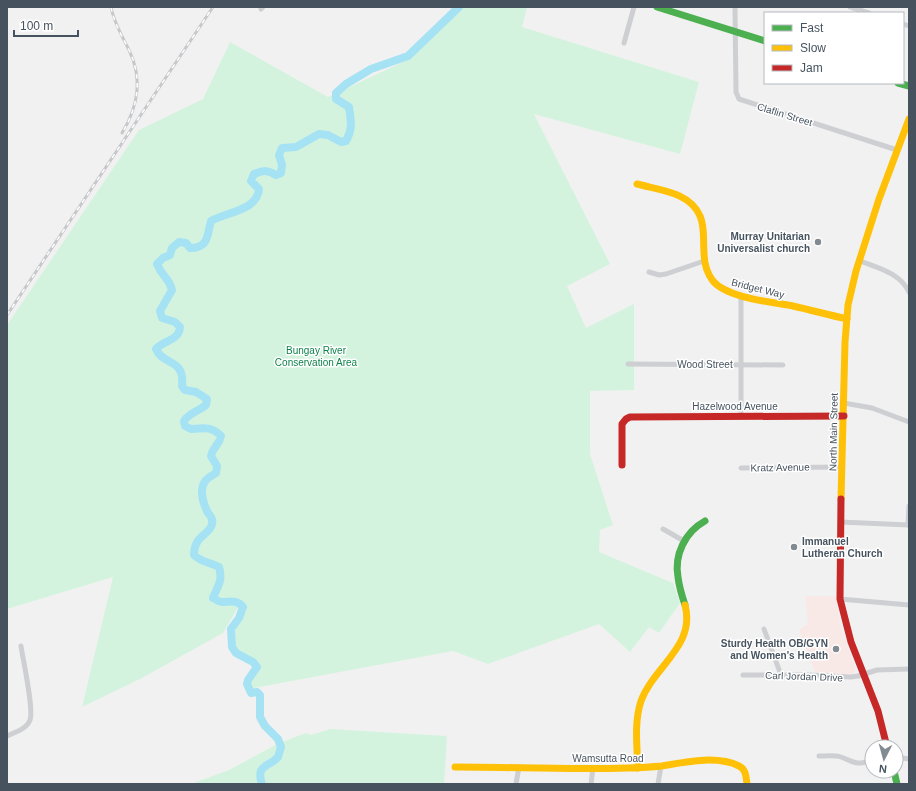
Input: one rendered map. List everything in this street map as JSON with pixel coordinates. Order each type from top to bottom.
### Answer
[{"type":"street","points":[[624,42],[634,7]]},
{"type":"street","points":[[657,7],[764,41]]},
{"type":"street","points":[[735,7],[735,32]]},
{"type":"street","points":[[850,7],[866,12]]},
{"type":"street","name":"Claflin Street","points":[[735,32],[736,92],[739,99],[897,150]]},
{"type":"street","name":"North Main Street","points":[[885,739],[878,712],[851,642],[840,599],[840,522],[846,319],[852,286],[877,206],[909,119]]},
{"type":"street","name":"Bridget Way","points":[[637,184],[684,198],[695,207],[703,223],[704,261],[709,276],[714,282],[724,289],[741,295],[846,319]]},
{"type":"street","points":[[649,272],[659,275],[666,274],[704,261]]},
{"type":"street","points":[[860,261],[892,274],[902,281],[909,292]]},
{"type":"street","points":[[741,295],[741,416]]},
{"type":"street","name":"Wood Street","points":[[628,364],[783,365]]},
{"type":"street","points":[[844,403],[872,408],[909,422]]},
{"type":"street","name":"Hazelwood Avenue","points":[[622,465],[622,424],[626,419],[633,417],[844,416]]},
{"type":"street","name":"Kratz Avenue","points":[[741,468],[842,467]]},
{"type":"street","points":[[840,522],[909,525],[909,506]]},
{"type":"street","points":[[638,768],[637,723],[639,706],[645,693],[675,650],[687,627],[687,616],[676,566],[679,552],[684,541],[697,525],[705,521]]},
{"type":"street","points":[[663,529],[684,541]]},
{"type":"street","points":[[840,599],[909,605]]},
{"type":"street","points":[[764,629],[782,675]]},
{"type":"street","points":[[7,736],[24,727],[30,720],[30,702],[21,646]]},
{"type":"street","name":"Carl Jordan Drive","points":[[743,674],[851,677],[882,669],[909,669]]},
{"type":"street","points":[[819,756],[842,757],[853,763],[864,763]]},
{"type":"street","name":"Wamsutta Road","points":[[455,767],[638,768],[661,766],[690,760],[704,760],[741,766],[746,772],[746,784]]},
{"type":"street","points":[[658,784],[661,766]]},
{"type":"street","points":[[516,784],[519,767]]},
{"type":"street","points":[[591,784],[593,768]]},
{"type":"shaded area","points":[[805,596],[836,596],[840,625],[855,667],[855,672],[852,674],[835,675],[815,672],[799,630],[808,624]]},
{"type":"green space","name":"Bungay River Conservation Area","points":[[460,7],[527,7],[522,27],[699,82],[680,154],[534,114],[610,264],[567,286],[586,328],[634,304],[634,390],[590,391],[590,454],[613,525],[600,530],[599,552],[673,583],[680,603],[659,633],[649,627],[630,652],[599,624],[488,664],[453,651],[249,689],[249,680],[257,667],[255,664],[241,657],[235,652],[230,632],[230,629],[242,611],[243,607],[240,604],[223,633],[140,679],[82,707],[113,577],[7,609],[7,325],[139,130],[203,99],[230,42],[328,97],[403,62]]},
{"type":"green space","points":[[330,729],[447,736],[444,784],[191,784],[229,770],[277,744],[306,733],[311,735]]},
{"type":"waterway","points":[[262,784],[260,778],[262,769],[278,757],[281,747],[278,739],[265,726],[260,717],[260,695],[257,692],[251,693],[247,684],[257,667],[253,662],[236,653],[232,647],[231,629],[239,618],[243,607],[241,604],[236,602],[221,602],[213,598],[220,580],[219,567],[200,560],[194,555],[199,539],[211,528],[212,524],[212,518],[203,501],[202,488],[206,480],[216,473],[217,466],[211,456],[221,436],[211,429],[191,429],[185,426],[184,421],[186,418],[206,405],[207,399],[196,392],[185,390],[182,386],[182,377],[177,366],[163,358],[156,349],[174,338],[179,332],[180,327],[175,322],[162,318],[160,311],[172,290],[169,282],[157,264],[163,258],[170,255],[172,248],[179,242],[186,243],[190,248],[201,246],[208,236],[211,221],[240,210],[253,202],[259,189],[251,181],[254,174],[265,171],[276,175],[281,173],[282,165],[279,155],[282,148],[296,147],[319,134],[328,135],[341,142],[346,141],[351,129],[349,107],[336,99],[336,93],[346,84],[371,69],[408,56],[459,7]]},
{"type":"railway","points":[[111,7],[116,24],[133,61],[137,82],[135,103],[132,113],[122,133]]},
{"type":"railway","points":[[7,315],[213,7]]},
{"type":"traffic: fast","points":[[657,7],[764,41]]},
{"type":"traffic: fast","points":[[902,84],[909,86]]},
{"type":"traffic: fast","points":[[685,605],[678,577],[678,561],[682,545],[692,531],[705,521]]},
{"type":"traffic: fast","points":[[896,779],[897,784]]},
{"type":"traffic: slow","points":[[841,499],[845,342],[848,305],[856,271],[879,199],[909,119]]},
{"type":"traffic: slow","points":[[637,184],[673,193],[689,202],[695,208],[703,225],[704,256],[706,267],[713,281],[720,287],[728,292],[750,298],[793,306],[847,319]]},
{"type":"traffic: slow","points":[[638,768],[637,717],[641,701],[655,677],[672,655],[685,632],[687,619],[685,605]]},
{"type":"traffic: slow","points":[[455,767],[585,769],[632,768],[711,760],[730,763],[741,767],[745,774],[747,784]]},
{"type":"traffic: jam","points":[[622,465],[622,424],[630,417],[844,416]]},
{"type":"traffic: jam","points":[[841,499],[840,599],[851,642],[878,711],[885,739]]},
{"type":"place","name":"Murray Unitarian Universalist church","points":[[818,242]]},
{"type":"place","name":"Immanuel Lutheran Church","points":[[794,547]]},
{"type":"place","name":"Sturdy Health OB/GYN and Women's Health","points":[[836,649]]}]
